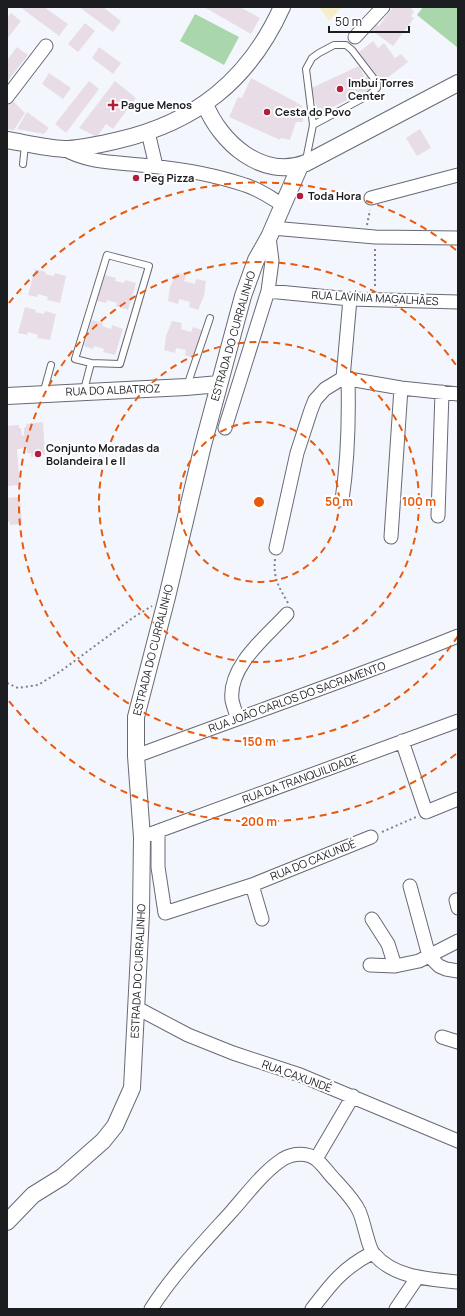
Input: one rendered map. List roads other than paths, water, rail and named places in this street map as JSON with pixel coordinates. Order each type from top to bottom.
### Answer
[{"type":"street","points":[[7,140],[64,148],[99,144],[148,132],[185,116],[205,104],[235,77],[251,59],[275,23],[282,7]]},
{"type":"street","points":[[355,37],[383,7]]},
{"type":"street","points":[[7,97],[46,46]]},
{"type":"street","points":[[205,104],[210,116],[225,136],[246,156],[271,166],[282,167],[303,164],[458,83]]},
{"type":"street","points":[[148,132],[156,166]]},
{"type":"street","points":[[64,148],[72,153],[86,158],[156,166],[203,174],[246,185],[283,205]]},
{"type":"street","name":"ESTRADA DO CURRALINHO","points":[[7,1222],[33,1195],[62,1177],[89,1155],[103,1141],[115,1126],[132,1088],[141,914],[142,838],[136,756],[136,717],[219,384],[249,278],[256,260],[303,164]]},
{"type":"street","points":[[371,198],[458,175]]},
{"type":"street","points":[[225,428],[268,291],[272,261],[270,232],[371,237],[458,238]]},
{"type":"street","name":"RUA LAVÍNIA MAGALHÃES","points":[[268,291],[350,299],[458,302]]},
{"type":"street","points":[[342,500],[348,443],[346,378],[350,299]]},
{"type":"street","points":[[276,548],[297,453],[315,400],[325,389],[346,378],[401,388],[458,394]]},
{"type":"street","name":"RUA DO ALBATROZ","points":[[7,396],[219,384]]},
{"type":"street","points":[[391,537],[401,388]]},
{"type":"street","points":[[438,516],[442,392]]},
{"type":"street","points":[[237,718],[232,700],[232,688],[237,674],[257,645],[287,614]]},
{"type":"street","name":"RUA JOÃO CARLOS DO SACRAMENTO","points":[[136,756],[237,718],[351,678],[458,636]]},
{"type":"street","name":"RUA DA TRANQUILIDADE","points":[[142,838],[458,721]]},
{"type":"street","points":[[402,741],[426,812],[458,799]]},
{"type":"street","name":"RUA DO CAXUNDÉ","points":[[158,831],[158,867],[165,913],[252,885],[371,837]]},
{"type":"street","points":[[252,885],[262,919]]},
{"type":"street","points":[[410,886],[429,956],[439,966],[458,971]]},
{"type":"street","points":[[372,919],[388,944],[395,966]]},
{"type":"street","points":[[370,965],[395,966],[419,961],[458,941]]},
{"type":"street","name":"RUA CAXUNDÉ","points":[[137,1008],[188,1035],[232,1053],[300,1075],[353,1096],[458,1142]]},
{"type":"street","points":[[442,1037],[458,1042]]},
{"type":"street","points":[[316,1159],[353,1096]]},
{"type":"street","points":[[151,1309],[189,1260],[269,1171],[284,1159],[294,1154],[304,1154],[316,1159],[353,1201],[360,1212],[372,1253],[388,1265],[417,1278],[458,1282]]},
{"type":"street","points":[[312,1309],[332,1283],[344,1271],[358,1260],[372,1253]]},
{"type":"street","points":[[396,1309],[417,1278]]},
{"type":"lane","points":[[303,164],[313,125],[306,68],[308,63],[319,53],[334,45],[340,44],[346,46],[352,50],[375,80],[377,88],[369,95],[313,125]]},
{"type":"lane","points":[[23,164],[25,143]]},
{"type":"lane","points":[[107,255],[148,266],[120,364],[91,363],[75,359],[107,255]]},
{"type":"lane","points":[[186,387],[210,318]]},
{"type":"lane","points":[[84,391],[91,363]]},
{"type":"lane","points":[[43,394],[51,365]]},
{"type":"place","name":"Imbuí Torres Center","points":[[340,89]]},
{"type":"place","name":"Pague Menos","points":[[113,105]]},
{"type":"place","name":"Cesta do Povo","points":[[267,112]]},
{"type":"place","name":"Peg Pizza","points":[[136,178]]},
{"type":"place","name":"Toda Hora","points":[[300,196]]},
{"type":"place","name":"Conjunto Moradas da Bolandeira I e II","points":[[38,454]]}]
